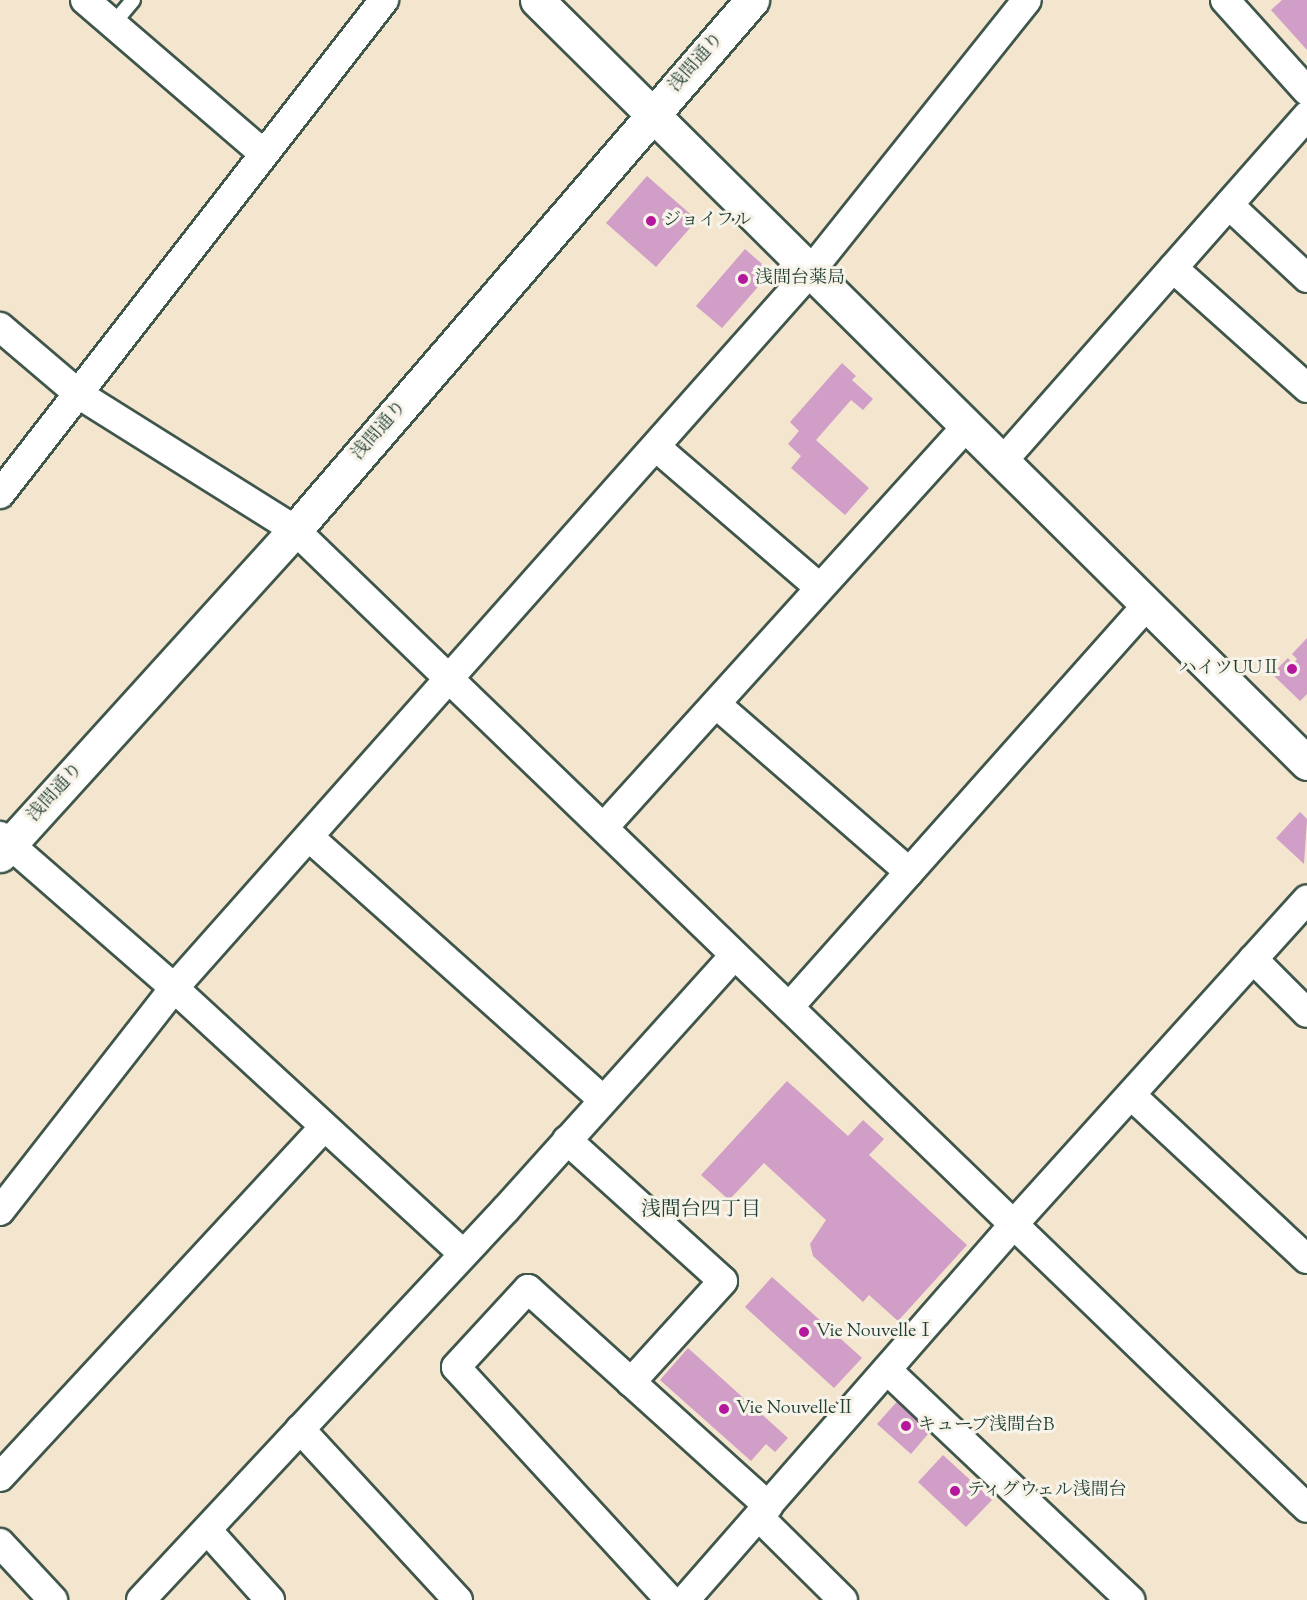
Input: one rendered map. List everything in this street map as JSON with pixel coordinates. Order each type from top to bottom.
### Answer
[{"type":"street","points":[[85,0],[264,154]]},
{"type":"street","points":[[0,494],[80,395],[384,0]]},
{"type":"street","points":[[537,0],[1001,464],[1307,763]]},
{"type":"street","name":"浅間通り","points":[[3,845],[295,530],[752,0]]},
{"type":"street","points":[[0,1211],[174,988],[450,680],[809,273],[1027,0]]},
{"type":"street","points":[[1233,3],[1307,91]]},
{"type":"street","points":[[1001,464],[1307,116]]},
{"type":"street","points":[[1229,205],[1307,278]]},
{"type":"street","points":[[1173,268],[1307,388]]},
{"type":"street","points":[[0,327],[80,395],[295,530],[604,827],[733,957],[790,1006],[1012,1226],[1307,1508]]},
{"type":"street","points":[[604,827],[965,428]]},
{"type":"street","points":[[656,447],[820,588]]},
{"type":"street","points":[[790,1006],[1147,605]]},
{"type":"street","points":[[716,704],[909,872]]},
{"type":"street","points":[[309,837],[603,1100]]},
{"type":"street","points":[[3,845],[174,988],[323,1128],[463,1254]]},
{"type":"street","points":[[685,1600],[1012,1226],[1132,1096],[1307,899]]},
{"type":"street","points":[[141,1600],[208,1531],[733,957]]},
{"type":"street","points":[[1253,959],[1307,1013]]},
{"type":"street","points":[[1132,1096],[1307,1259]]},
{"type":"street","points":[[0,1477],[323,1128]]},
{"type":"street","points":[[567,1140],[723,1281],[631,1382]]},
{"type":"street","points":[[670,1600],[456,1367],[528,1289],[631,1382],[764,1511],[843,1600]]},
{"type":"street","points":[[887,1370],[1130,1600]]},
{"type":"street","points":[[300,1429],[458,1600]]},
{"type":"street","points":[[208,1531],[270,1600]]},
{"type":"street","points":[[0,1543],[53,1600]]},
{"type":"lane","points":[[113,24],[133,0]]},
{"type":"building","points":[[1282,0],[1307,0],[1307,50],[1271,10]]},
{"type":"building","name":"ジョイフル","points":[[647,176],[697,220],[656,267],[606,223]]},
{"type":"building","points":[[745,249],[771,272],[722,328],[696,306]]},
{"type":"building","points":[[842,363],[856,376],[852,380],[873,399],[863,410],[851,400],[816,440],[869,488],[845,515],[791,468],[801,456],[788,444],[799,431],[790,422]]},
{"type":"building","name":"ハイツUUⅡ","points":[[1307,638],[1307,694],[1300,701],[1272,674],[1288,658],[1293,664],[1297,659],[1292,654]]},
{"type":"building","points":[[1300,812],[1307,819],[1304,864],[1276,838]]},
{"type":"building","points":[[787,1081],[848,1136],[863,1120],[884,1139],[869,1155],[967,1245],[898,1321],[869,1295],[863,1302],[813,1256],[810,1244],[826,1220],[764,1163],[729,1200],[701,1175]]},
{"type":"building","name":"Vie NouvelleⅠ","points":[[772,1277],[862,1358],[834,1388],[745,1307]]},
{"type":"building","name":"Vie NouvelleⅡ","points":[[688,1348],[788,1438],[775,1452],[766,1444],[751,1461],[660,1380]]},
{"type":"building","name":"キューブ浅間台B","points":[[901,1397],[934,1427],[911,1454],[877,1424]]},
{"type":"building","name":"ティグウェル浅間台","points":[[943,1455],[992,1500],[966,1527],[918,1482]]},
{"type":"place","name":"ジョイフル","points":[[651,221]]},
{"type":"place","name":"浅間台薬局","points":[[743,279]]},
{"type":"place","name":"ハイツUUⅡ","points":[[1292,669]]},
{"type":"place","name":"Vie NouvelleⅠ","points":[[804,1332]]},
{"type":"place","name":"Vie NouvelleⅡ","points":[[724,1409]]},
{"type":"place","name":"キューブ浅間台B","points":[[906,1426]]},
{"type":"place","name":"ティグウェル浅間台","points":[[955,1491]]},
{"type":"district","name":"浅間台四丁目","points":[[701,1210]]}]
